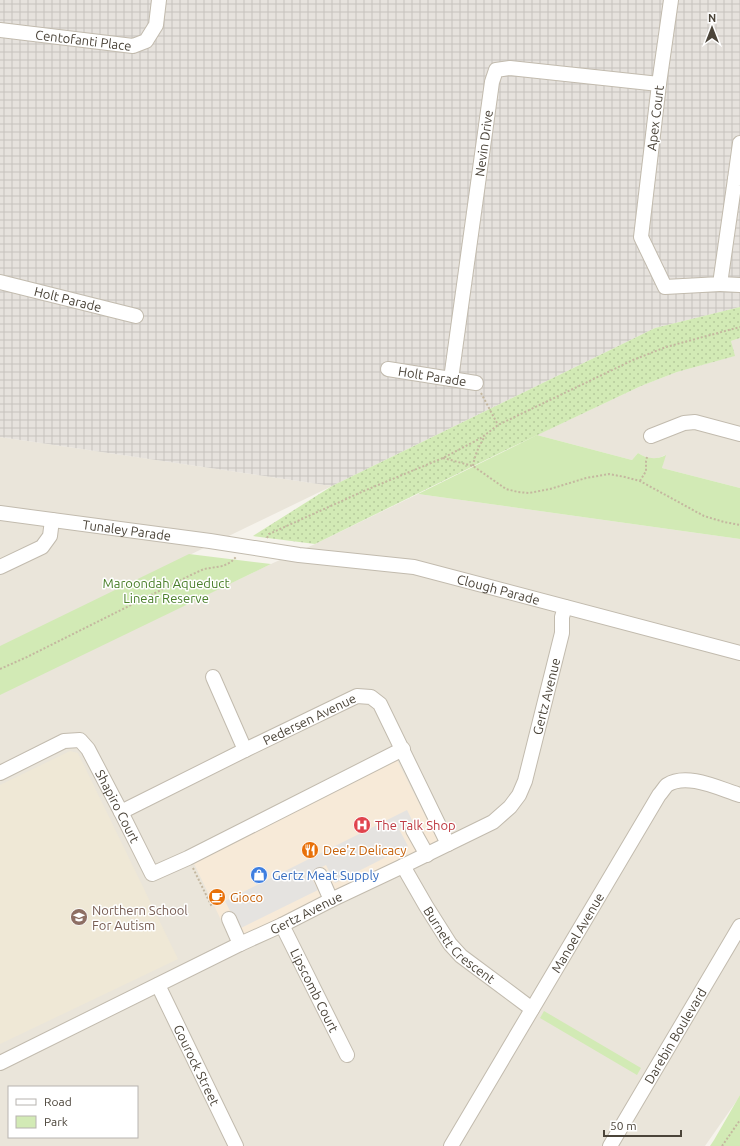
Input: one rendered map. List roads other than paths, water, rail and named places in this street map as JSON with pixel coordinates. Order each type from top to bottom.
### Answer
[{"type":"street","name":"Centofanti Place","points":[[0,30],[133,46],[146,41],[156,25],[159,0]]},
{"type":"street","name":"Apex Court","points":[[671,0],[659,84],[641,237],[665,287],[720,284]]},
{"type":"street","name":"Nevin Drive","points":[[451,379],[492,82],[496,70],[510,68],[659,84]]},
{"type":"street","points":[[740,143],[737,178],[720,284],[740,285]]},
{"type":"street","name":"Holt Parade","points":[[0,282],[136,316]]},
{"type":"street","name":"Holt Parade","points":[[388,369],[476,383]]},
{"type":"street","points":[[651,436],[690,422],[740,434]]},
{"type":"street","name":"Tunaley Parade","points":[[0,513],[253,548]]},
{"type":"street","points":[[0,567],[42,547],[50,536],[52,520]]},
{"type":"street","name":"Clough Parade","points":[[253,548],[299,555],[414,567],[740,653]]},
{"type":"street","name":"Gertz Avenue","points":[[0,1063],[240,944],[493,822],[510,807],[519,795],[525,781],[562,633],[562,617],[569,608]]},
{"type":"street","points":[[213,677],[245,750]]},
{"type":"street","name":"Pedersen Avenue","points":[[121,812],[358,696],[371,697],[380,704],[448,844]]},
{"type":"street","name":"Shapiro Court","points":[[0,773],[64,741],[80,740],[88,749],[152,874],[188,858],[403,749]]},
{"type":"street","name":"Manoel Avenue","points":[[451,1146],[659,795],[666,786],[675,781],[685,780],[698,782],[740,795]]},
{"type":"street","points":[[413,830],[427,854]]},
{"type":"street","name":"Burnett Crescent","points":[[403,866],[426,906],[455,950],[532,1009]]},
{"type":"street","points":[[320,875],[331,900]]},
{"type":"street","points":[[229,919],[240,944]]},
{"type":"street","name":"Lipscomb Court","points":[[282,925],[347,1055]]},
{"type":"street","name":"Darebin Boulevard","points":[[610,1146],[740,926]]},
{"type":"street","name":"Gourock Street","points":[[158,985],[236,1146]]},
{"type":"place","name":"The Talk Shop","points":[[362,825]]},
{"type":"place","name":"Dee'z Delicacy","points":[[310,850]]},
{"type":"place","name":"Gertz Meat Supply","points":[[259,875]]},
{"type":"place","name":"Gioco","points":[[217,897]]},
{"type":"place","name":"Northern School For Autism","points":[[79,917]]},
{"type":"park label","name":"Maroondah Aqueduct Linear Reserve","points":[[166,590]]}]
